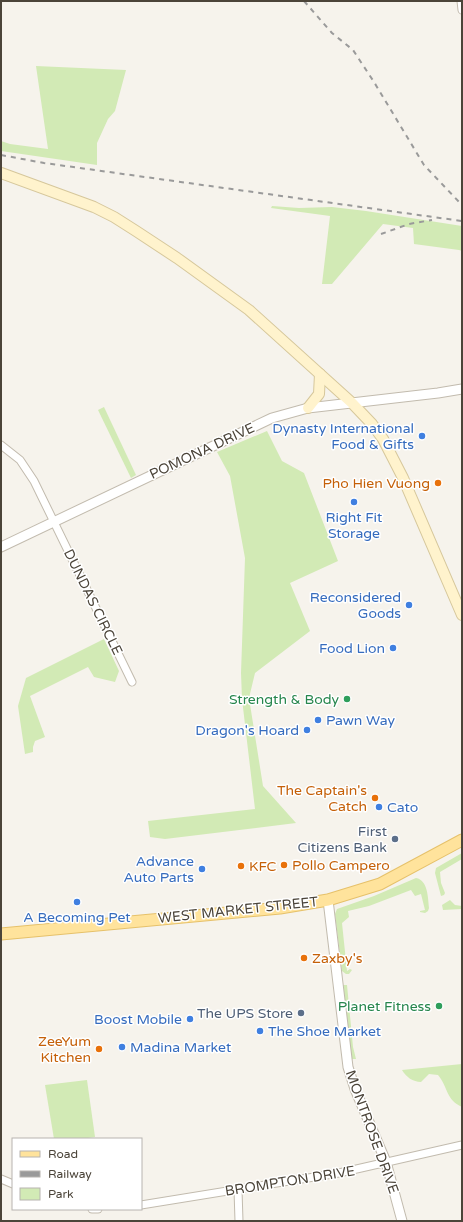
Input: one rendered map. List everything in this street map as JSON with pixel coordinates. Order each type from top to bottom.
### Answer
[{"type":"main road","points":[[1,173],[71,198],[114,217],[177,258],[234,298],[352,403],[372,424],[383,439],[400,473],[462,615]]},
{"type":"main road","points":[[308,408],[319,394],[320,374]]},
{"type":"main road","name":"WEST MARKET STREET","points":[[1,934],[280,908],[328,900],[380,884],[462,840]]},
{"type":"street","points":[[461,1],[462,10]]},
{"type":"street","name":"POMONA DRIVE","points":[[1,547],[262,422],[284,414],[308,408],[432,394],[462,389]]},
{"type":"street","name":"DUNDAS CIRCLE","points":[[1,445],[20,460],[30,474],[132,682]]},
{"type":"street","name":"MONTROSE DRIVE","points":[[328,900],[348,1067],[355,1089],[386,1162],[402,1221]]},
{"type":"street","name":"BROMPTON DRIVE","points":[[142,1204],[339,1173],[462,1145]]},
{"type":"street","points":[[1,1179],[12,1184]]},
{"type":"street","points":[[238,1190],[239,1221]]},
{"type":"green space","points":[[36,66],[126,70],[115,111],[108,119],[97,143],[97,165],[1,151],[1,141],[10,144],[48,149]]},
{"type":"green space","points":[[272,206],[299,208],[332,207],[462,226],[462,251],[414,244],[413,228],[383,224],[332,284],[322,284],[330,216],[271,208]]},
{"type":"green space","points":[[104,407],[136,475],[131,478],[98,410]]},
{"type":"green space","points":[[267,431],[282,461],[304,473],[338,561],[290,583],[310,631],[255,673],[249,698],[263,786],[296,823],[165,839],[150,837],[148,821],[255,809],[242,699],[241,673],[245,558],[230,476],[217,452]]},
{"type":"green space","points":[[104,639],[119,671],[115,682],[94,677],[88,667],[30,696],[45,737],[35,741],[33,752],[25,754],[18,706],[26,678]]},
{"type":"green space","points":[[462,853],[462,859],[440,872],[441,883],[445,893],[441,896],[435,873],[436,868]]},
{"type":"green space","points":[[416,878],[423,882],[427,890],[429,908],[425,913],[420,912],[425,910],[421,894],[415,896],[411,890],[369,906],[348,911],[349,917],[342,923],[347,971],[350,969],[352,970],[349,974],[342,971],[335,914],[337,909],[374,896]]},
{"type":"green space","points":[[450,900],[455,905],[462,906],[462,909],[443,910],[442,905]]},
{"type":"green space","points":[[343,985],[347,985],[353,1047],[356,1059],[352,1059],[351,1057]]},
{"type":"green space","points":[[462,1064],[462,1107],[450,1097],[438,1075],[429,1074],[421,1082],[418,1082],[410,1079],[402,1070]]},
{"type":"green space","points":[[87,1080],[95,1137],[54,1138],[45,1085]]},
{"type":"railway","points":[[304,1],[332,33],[353,50],[424,165],[462,205]]},
{"type":"railway","points":[[1,155],[44,163],[462,221]]},
{"type":"railway","points":[[381,234],[409,224],[432,220]]},
{"type":"place","name":"Dynasty International Food & Gifts","points":[[422,436]]},
{"type":"place","name":"Pho Hien Vuong","points":[[438,483]]},
{"type":"place","name":"Right Fit Storage","points":[[354,502]]},
{"type":"place","name":"Reconsidered Goods","points":[[409,605]]},
{"type":"place","name":"Food Lion","points":[[393,648]]},
{"type":"place","name":"Strength & Body","points":[[347,699]]},
{"type":"place","name":"Pawn Way","points":[[318,720]]},
{"type":"place","name":"Dragon's Hoard","points":[[307,730]]},
{"type":"place","name":"The Captain's Catch","points":[[375,798]]},
{"type":"place","name":"Cato","points":[[379,807]]},
{"type":"place","name":"First Citizens Bank","points":[[395,839]]},
{"type":"place","name":"Pollo Campero","points":[[284,865]]},
{"type":"place","name":"KFC","points":[[241,866]]},
{"type":"place","name":"Advance Auto Parts","points":[[202,869]]},
{"type":"place","name":"A Becoming Pet","points":[[77,902]]},
{"type":"place","name":"Zaxby's","points":[[304,958]]},
{"type":"place","name":"Planet Fitness","points":[[439,1006]]},
{"type":"place","name":"The UPS Store","points":[[301,1013]]},
{"type":"place","name":"Boost Mobile","points":[[190,1019]]},
{"type":"place","name":"The Shoe Market","points":[[260,1031]]},
{"type":"place","name":"Madina Market","points":[[122,1047]]},
{"type":"place","name":"ZeeYum Kitchen","points":[[99,1049]]}]
